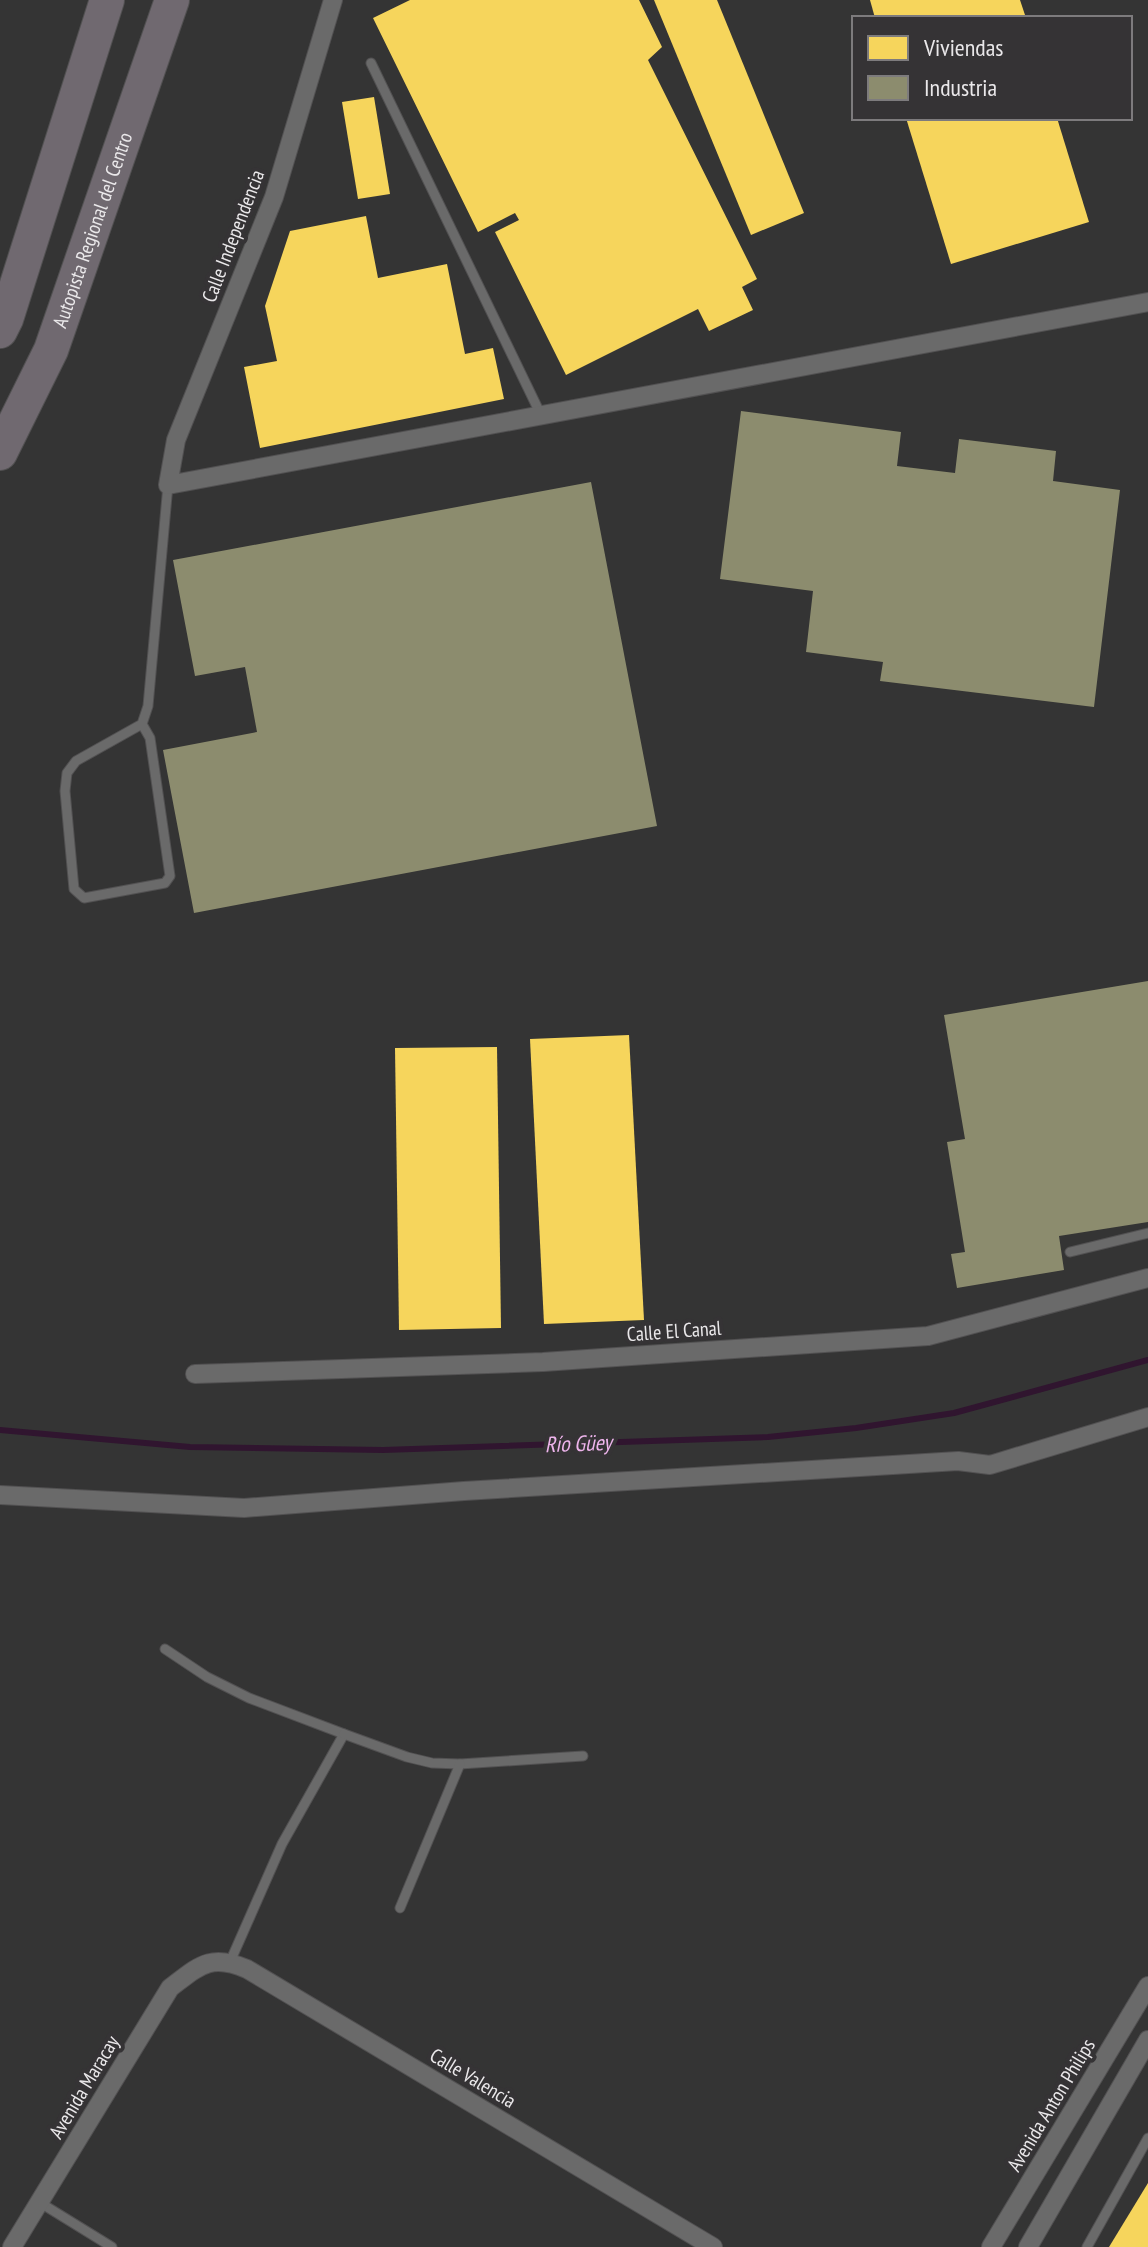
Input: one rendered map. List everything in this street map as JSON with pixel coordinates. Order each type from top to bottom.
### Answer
[{"type":"highway","points":[[0,331],[107,0]]},
{"type":"highway","name":"Autopista Regional del Centro","points":[[0,453],[51,350],[172,0]]},
{"type":"street","name":"Calle Independencia","points":[[168,485],[176,440],[274,197],[336,2]]},
{"type":"street","points":[[168,485],[1148,302]]},
{"type":"street","name":"Calle El Canal","points":[[195,1374],[543,1362],[928,1336],[1148,1278]]},
{"type":"street","points":[[0,1495],[244,1508],[464,1491],[958,1461],[990,1465],[1148,1417]]},
{"type":"street","name":"Calle Valencia","points":[[206,1962],[230,1962],[247,1969],[713,2247]]},
{"type":"street","name":"Avenida Maracay","points":[[12,2247],[170,1988],[206,1962]]},
{"type":"street","name":"Avenida Anton Philips","points":[[991,2247],[1148,1986]]},
{"type":"street","points":[[1028,2247],[1148,2040]]},
{"type":"lane","points":[[371,63],[541,415]]},
{"type":"lane","points":[[142,724],[150,738],[170,876],[165,883],[84,898],[74,889],[65,791],[67,773],[76,761],[142,724],[148,706],[168,485]]},
{"type":"lane","points":[[1070,1252],[1148,1233]]},
{"type":"lane","points":[[165,1649],[207,1677],[249,1698],[407,1757],[432,1763],[460,1764],[583,1756]]},
{"type":"lane","points":[[230,1962],[282,1844],[344,1734]]},
{"type":"lane","points":[[400,1908],[460,1764]]},
{"type":"lane","points":[[1087,2247],[1148,2138]]},
{"type":"lane","points":[[39,2202],[112,2247]]},
{"type":"building: Viviendas","points":[[410,0],[639,0],[662,47],[648,60],[757,279],[742,287],[753,310],[709,331],[698,309],[566,375],[495,232],[519,220],[515,213],[478,232],[373,18]]},
{"type":"building: Viviendas","points":[[654,0],[717,0],[804,213],[751,235]]},
{"type":"building: Viviendas","points":[[870,0],[1020,0],[1025,16],[874,16]]},
{"type":"building: Viviendas","points":[[374,97],[390,194],[358,199],[342,102]]},
{"type":"building: Viviendas","points":[[907,120],[1058,120],[1089,222],[951,264]]},
{"type":"building: Viviendas","points":[[366,216],[378,278],[447,264],[465,354],[493,348],[504,399],[260,448],[244,367],[277,361],[265,306],[290,231]]},
{"type":"building: Viviendas","points":[[629,1035],[644,1320],[544,1324],[530,1039]]},
{"type":"building: Viviendas","points":[[497,1047],[501,1328],[399,1330],[395,1048]]},
{"type":"building: Viviendas","points":[[1148,2183],[1148,2247],[1109,2247]]},
{"type":"building: Industria","points":[[741,411],[901,432],[897,466],[955,473],[959,439],[1056,451],[1053,481],[1120,490],[1094,707],[880,681],[883,662],[806,652],[813,591],[720,579]]},
{"type":"building: Industria","points":[[591,482],[657,826],[194,913],[163,750],[257,732],[245,667],[195,676],[173,560]]},
{"type":"building: Industria","points":[[1148,981],[1148,1222],[1059,1236],[1064,1270],[957,1288],[951,1254],[965,1252],[947,1142],[965,1139],[944,1015]]},
{"type":"waterway","name":"Río Güey","points":[[0,1430],[190,1447],[383,1450],[768,1437],[954,1413],[1148,1360]]}]
